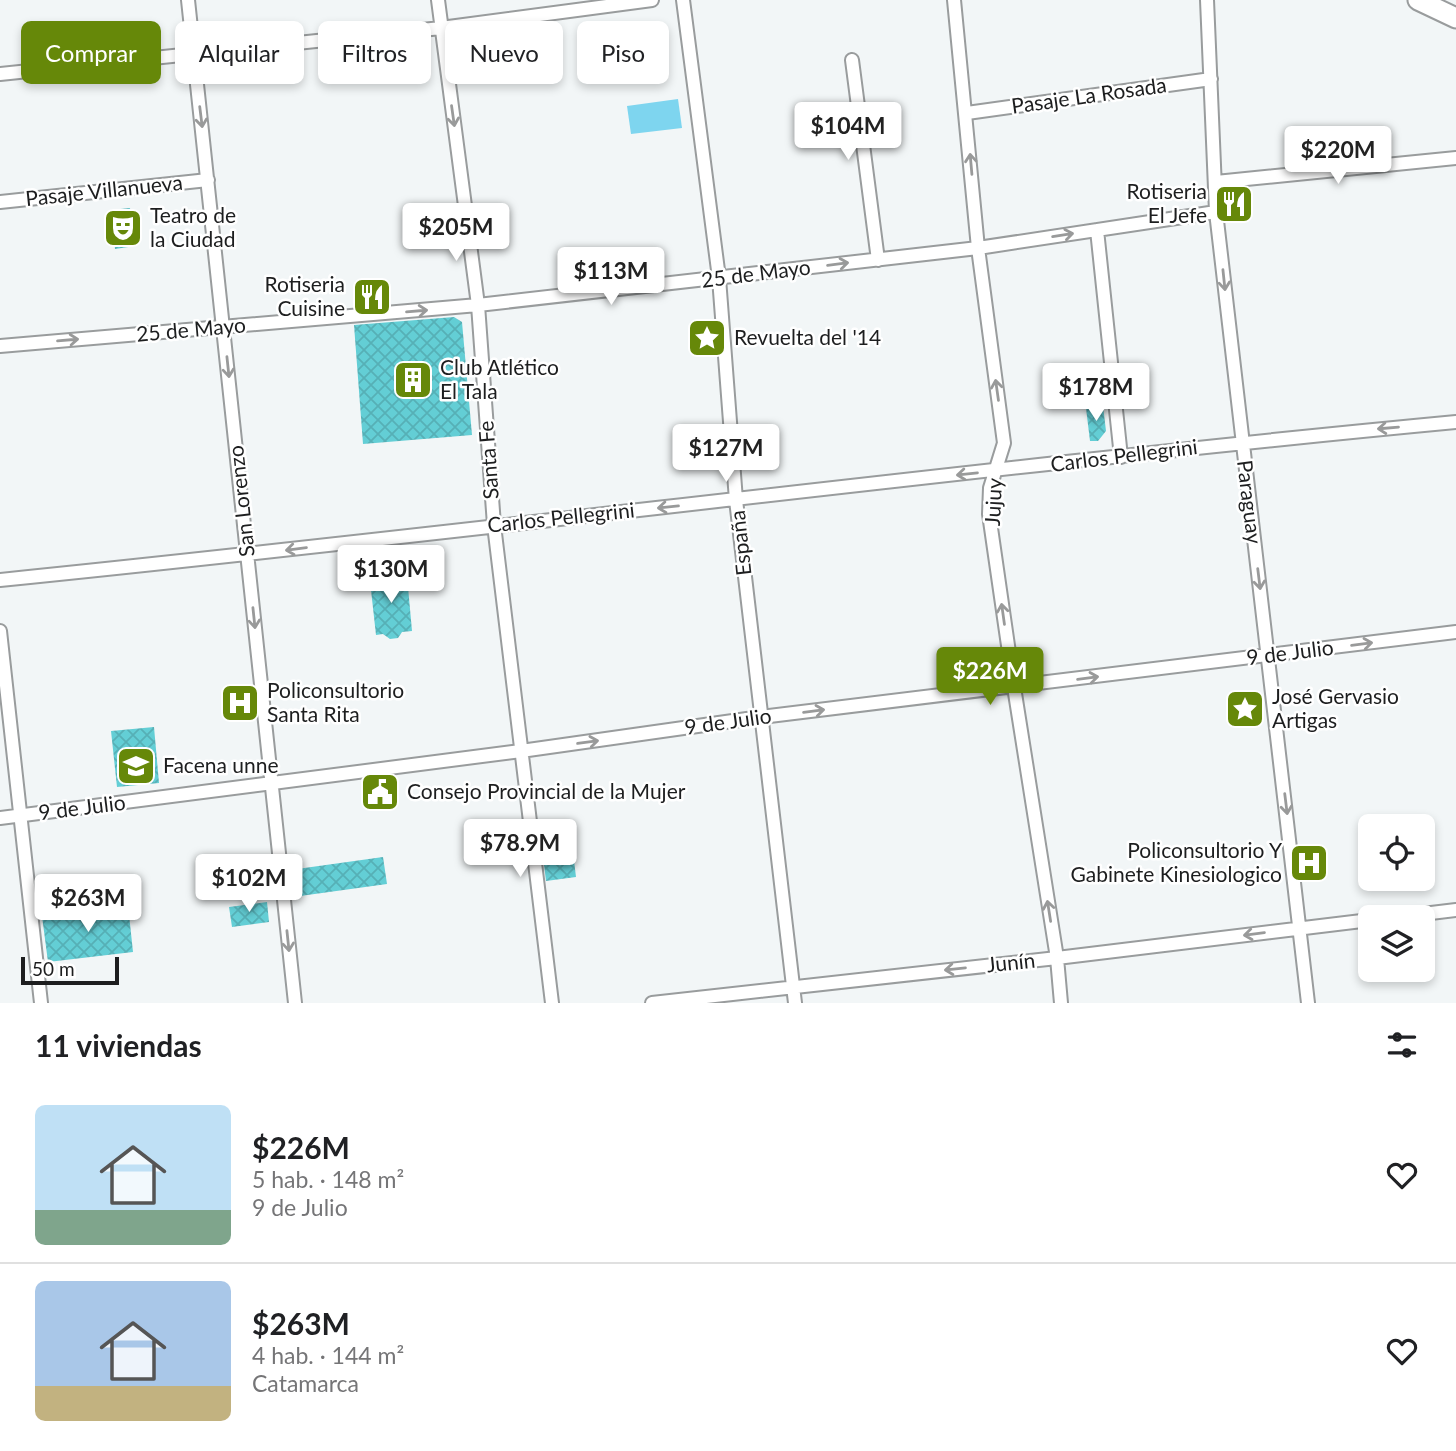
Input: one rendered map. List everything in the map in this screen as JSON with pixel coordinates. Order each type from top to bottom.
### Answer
[{"type":"main road","points":[[1419,0],[1456,18]]},
{"type":"street","name":"San Lorenzo","points":[[188,0],[190,21]]},
{"type":"street","name":"Santa Fe","points":[[438,0],[478,305],[494,525],[552,1003]]},
{"type":"street","points":[[304,42],[441,28],[652,0]]},
{"type":"street","name":"España","points":[[684,0],[719,278],[736,500],[795,1003]]},
{"type":"street","name":"Jujuy","points":[[954,0],[978,248],[1004,443],[990,488],[989,514],[1057,958],[1061,1003]]},
{"type":"street","name":"Paraguay","points":[[1208,0],[1216,212],[1308,1003]]},
{"type":"street","points":[[0,74],[175,55]]},
{"type":"street","points":[[852,60],[878,260]]},
{"type":"street","name":"Pasaje La Rosada","points":[[967,113],[1211,79]]},
{"type":"street","name":"San Lorenzo","points":[[197,84],[295,1003]]},
{"type":"street","points":[[1216,182],[1456,158]]},
{"type":"street","name":"Pasaje Villanueva","points":[[0,202],[208,180]]},
{"type":"street","name":"25 de Mayo","points":[[0,346],[478,305],[978,248],[1216,212]]},
{"type":"street","points":[[1097,230],[1121,457]]},
{"type":"street","name":"Carlos Pellegrini","points":[[0,580],[247,555],[1242,442],[1456,422]]},
{"type":"street","points":[[0,631],[41,1003]]},
{"type":"street","name":"9 de Julio","points":[[0,818],[761,717],[1456,632]]},
{"type":"street","points":[[1435,913],[1456,910]]},
{"type":"street","name":"Junín","points":[[652,1003],[1358,922]]},
{"type":"shaded area","points":[[678,99],[682,128],[631,134],[627,106]]},
{"type":"building","name":"Teatro de la Ciudad","points":[[130,208],[135,246],[115,249],[111,210]]},
{"type":"building","name":"Club Atlético El Tala","points":[[454,317],[462,322],[472,435],[363,444],[354,325]]},
{"type":"building","points":[[1103,406],[1106,431],[1098,441],[1090,441],[1086,408]]},
{"type":"building","points":[[387,574],[407,576],[412,631],[402,632],[398,638],[390,639],[383,634],[376,635],[370,581]]},
{"type":"building","name":"Facena unne","points":[[154,727],[159,783],[117,787],[111,731]]},
{"type":"building","points":[[570,828],[576,877],[546,881],[540,832]]},
{"type":"building","points":[[383,857],[387,884],[293,897],[290,870]]},
{"type":"building","points":[[267,902],[269,922],[232,927],[229,907]]},
{"type":"building","points":[[128,905],[133,952],[48,962],[42,916]]},
{"type":"place","name":"Rotiseria El Jefe","points":[[1234,204]]},
{"type":"place","name":"Teatro de la Ciudad","points":[[123,228]]},
{"type":"place","name":"Rotiseria Cuisine","points":[[372,297]]},
{"type":"place","name":"Revuelta del '14","points":[[707,338]]},
{"type":"place","name":"Club Atlético El Tala","points":[[413,380]]},
{"type":"place","name":"Policonsultorio Santa Rita","points":[[240,703]]},
{"type":"place","name":"José Gervasio Artigas","points":[[1245,709]]},
{"type":"place","name":"Facena unne","points":[[136,766]]},
{"type":"place","name":"Consejo Provincial de la Mujer","points":[[380,792]]},
{"type":"place","name":"Policonsultorio Y Gabinete Kinesiologico","points":[[1309,863]]}]
